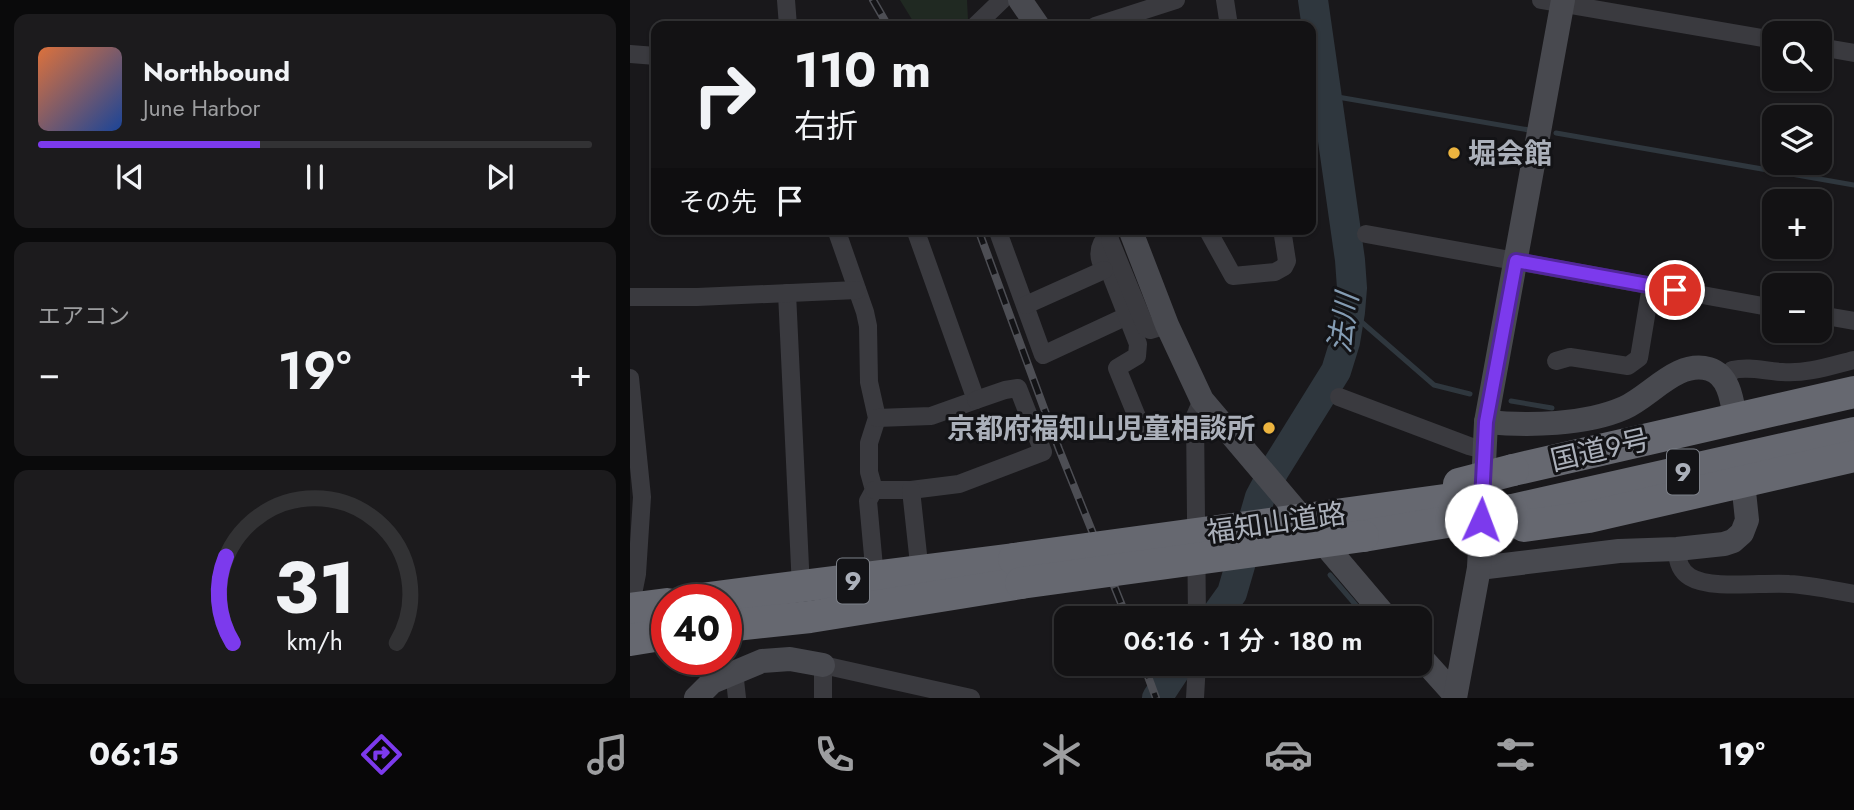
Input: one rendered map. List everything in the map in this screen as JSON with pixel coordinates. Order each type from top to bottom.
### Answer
[{"type":"highway","name":"国道9号","points":[[1346,521],[1460,509],[1513,498],[1735,418],[1854,392]]},
{"type":"highway","name":"9","points":[[1513,498],[1854,411]]},
{"type":"highway","name":"9","points":[[1513,498],[1854,433]]},
{"type":"highway","name":"国道9号","points":[[1395,531],[1460,509],[1513,498],[1589,517],[1854,456]]},
{"type":"highway","name":"福知山道路","points":[[742,624],[810,617],[1018,571],[1346,521],[1395,531]]},
{"type":"highway","name":"福知山道路","points":[[742,595],[920,573],[1018,571]]},
{"type":"highway","points":[[630,609],[651,606]]},
{"type":"highway","points":[[630,640],[651,637]]},
{"type":"street","points":[[786,0],[788,21]]},
{"type":"street","points":[[980,21],[1002,0]]},
{"type":"street","points":[[1020,0],[1035,21]]},
{"type":"street","points":[[1106,21],[1139,6],[1175,0]]},
{"type":"street","points":[[1225,0],[1228,21]]},
{"type":"street","points":[[1456,697],[1479,568],[1486,422],[1516,261],[1556,1],[1762,38]]},
{"type":"street","points":[[1832,49],[1854,53]]},
{"type":"street","points":[[630,54],[651,56]]},
{"type":"street","points":[[1366,234],[1762,306]]},
{"type":"street","points":[[838,235],[868,326],[869,382],[877,418],[869,443],[869,472],[874,490],[868,501],[875,578]]},
{"type":"street","points":[[917,235],[976,400]]},
{"type":"street","points":[[999,235],[1043,355],[1127,316]]},
{"type":"street","points":[[1112,235],[1102,243],[1099,250],[1104,270],[1111,275],[1139,350],[1133,359],[1117,368],[1142,429]]},
{"type":"street","points":[[1116,235],[1167,324],[1202,400],[1377,606]]},
{"type":"street","points":[[1210,235],[1233,276],[1275,272],[1284,267],[1287,261],[1283,235]]},
{"type":"street","points":[[1026,305],[1104,270]]},
{"type":"street","points":[[1556,361],[1570,357],[1628,366],[1639,358],[1650,286]]},
{"type":"street","points":[[630,297],[857,290]]},
{"type":"street","points":[[787,293],[801,588]]},
{"type":"street","points":[[1832,318],[1854,321]]},
{"type":"street","points":[[1726,381],[1732,370],[1746,367],[1783,372],[1814,371],[1854,360]]},
{"type":"street","points":[[1486,422],[1510,424],[1589,419],[1624,408],[1647,396],[1677,373],[1694,368],[1710,370],[1726,381],[1735,418]]},
{"type":"street","points":[[630,378],[642,497],[637,574],[630,609]]},
{"type":"street","points":[[874,490],[911,490],[959,484],[1043,452],[1018,388],[931,416],[877,418]]},
{"type":"street","points":[[1339,397],[1484,450]]},
{"type":"street","points":[[1197,606],[1195,416],[1202,400]]},
{"type":"street","points":[[1479,568],[1619,551],[1724,544],[1733,541],[1742,533],[1747,520],[1743,482]]},
{"type":"street","points":[[911,490],[920,573]]},
{"type":"street","points":[[1677,549],[1677,559],[1692,579],[1725,584],[1789,584],[1854,594]]},
{"type":"street","points":[[742,668],[762,661],[790,659],[971,698]]},
{"type":"street","points":[[822,665],[822,698]]},
{"type":"street","points":[[1432,670],[1456,697]]},
{"type":"street","points":[[696,698],[712,682],[726,675]]},
{"type":"street","points":[[734,675],[737,698]]},
{"type":"street","points":[[1195,698],[1196,676]]},
{"type":"shaded area","points":[[900,0],[967,0],[967,21],[913,21]]},
{"type":"waterway","name":"法川","points":[[1313,0],[1316,21]]},
{"type":"waterway","name":"法川","points":[[1223,606],[1232,593],[1260,497],[1336,371],[1350,312],[1350,260],[1316,21]]},
{"type":"waterway","points":[[1326,95],[1529,130]]},
{"type":"waterway","points":[[1556,133],[1854,185]]},
{"type":"waterway","points":[[1350,312],[1434,385],[1470,394]]},
{"type":"waterway","points":[[1511,401],[1552,408]]},
{"type":"waterway","name":"法川","points":[[1260,497],[1265,500]]},
{"type":"waterway","points":[[1330,575],[1357,606]]},
{"type":"waterway","name":"法川","points":[[1157,698],[1171,676]]},
{"type":"railway","points":[[873,0],[885,21]]},
{"type":"railway","points":[[980,235],[1059,449],[1122,606]]},
{"type":"railway","points":[[1148,676],[1156,698]]},
{"type":"place","name":"堀会館","points":[[1454,153]]},
{"type":"place","name":"京都府福知山児童相談所","points":[[1269,428]]},
{"type":"route","points":[[1481,520],[1486,422],[1516,261],[1675,290]]}]
